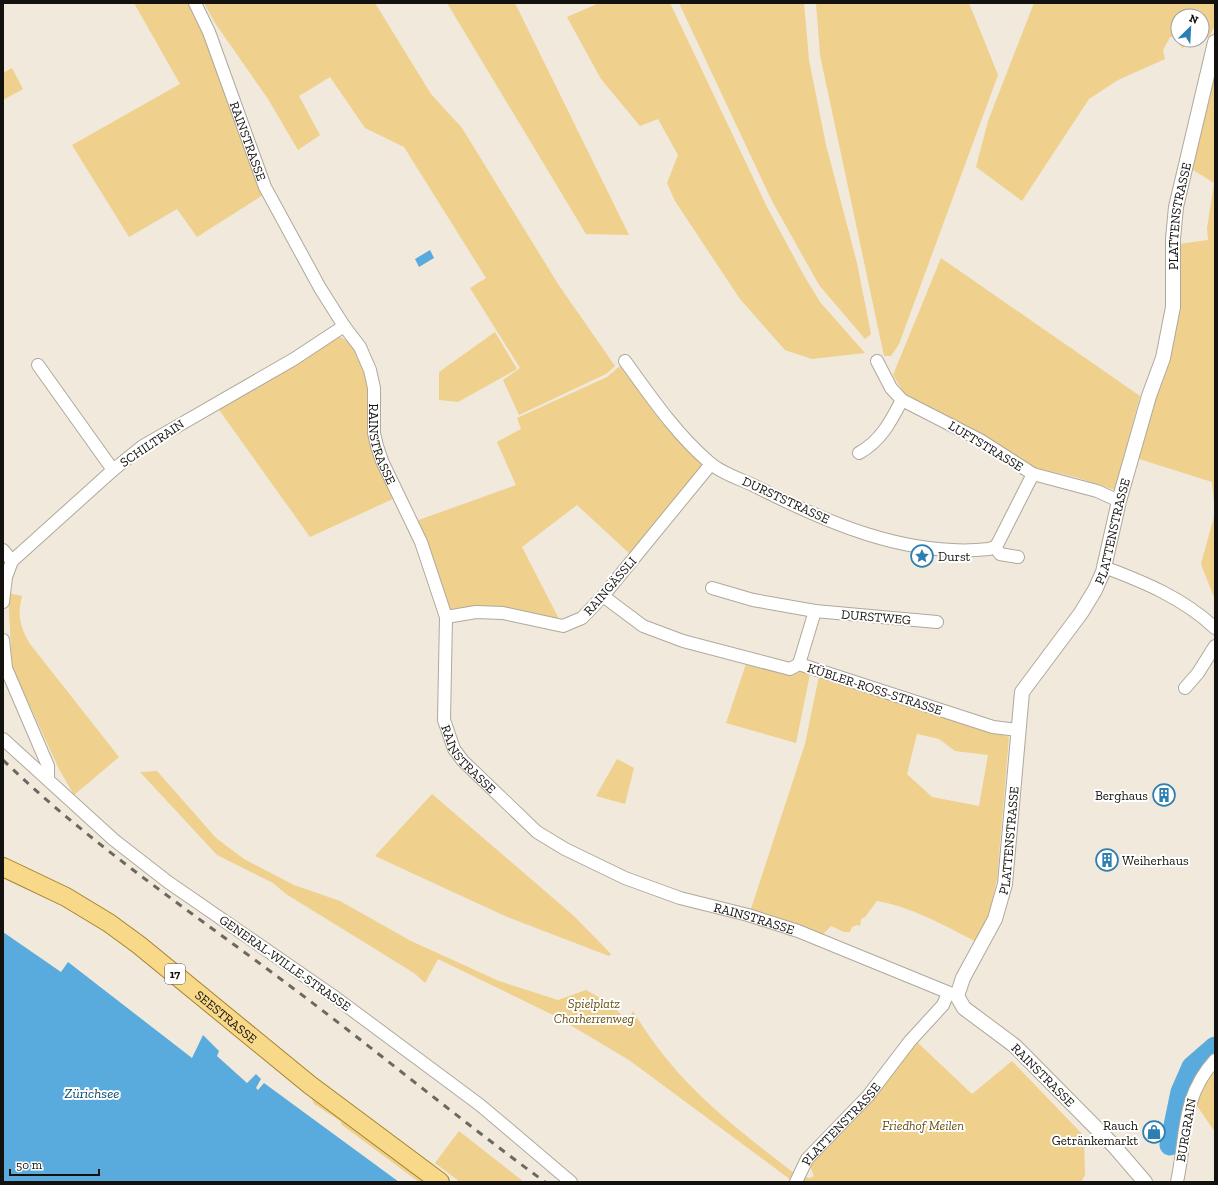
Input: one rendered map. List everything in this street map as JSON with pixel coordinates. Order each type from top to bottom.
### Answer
[{"type":"main road","name":"SEESTRASSE","points":[[3,867],[66,897],[109,923],[139,945],[310,1085],[440,1182]]},
{"type":"street","name":"RAINSTRASSE","points":[[196,3],[211,38],[265,187],[320,288],[344,326],[360,347],[370,370],[374,388],[374,433],[377,446],[382,461],[421,542],[446,617],[443,706],[448,735],[463,762],[537,832],[566,849],[632,881],[680,898],[788,927],[953,994],[964,1008],[1015,1046],[1114,1146],[1145,1182]]},
{"type":"street","name":"PLATTENSTRASSE","points":[[796,1182],[807,1159],[868,1096],[910,1041],[953,994],[995,919],[1006,884],[1022,692],[1089,602],[1104,567],[1119,501],[1149,396],[1163,358],[1172,307],[1173,239],[1176,207],[1215,42]]},
{"type":"street","name":"SCHILTRAIN","points":[[3,602],[6,577],[12,561],[113,470],[143,446],[294,359],[344,326]]},
{"type":"street","name":"DURSTSTRASSE","points":[[624,361],[668,420],[711,464],[805,512],[860,532],[948,551],[981,550],[995,547]]},
{"type":"street","points":[[859,453],[870,446],[882,434],[902,400],[891,388],[877,361]]},
{"type":"street","points":[[38,364],[113,470]]},
{"type":"street","name":"LUFTSTRASSE","points":[[902,400],[980,440],[1033,474],[1097,491],[1119,501]]},
{"type":"street","name":"RAINGÄSSLI","points":[[446,617],[476,612],[504,613],[563,626],[582,618],[603,596],[711,464]]},
{"type":"street","points":[[1018,557],[1000,554],[995,547],[1033,474]]},
{"type":"street","points":[[3,550],[12,561]]},
{"type":"street","points":[[1104,567],[1137,580],[1186,604],[1215,628]]},
{"type":"street","name":"DURSTWEG","points":[[712,588],[753,600],[815,611],[937,622]]},
{"type":"street","name":"KÜBLER-ROSS-STRASSE","points":[[603,596],[643,626],[683,641],[790,669],[799,664],[993,727],[1018,730]]},
{"type":"street","points":[[799,664],[815,611]]},
{"type":"street","points":[[3,640],[6,668],[48,766],[48,779]]},
{"type":"street","points":[[1185,688],[1198,673],[1215,646]]},
{"type":"street","name":"GENERAL-WILLE-STRASSE","points":[[3,739],[114,840],[162,877],[336,998],[480,1105],[571,1182]]},
{"type":"street","name":"BURGRAIN","points":[[1177,1182],[1190,1100],[1201,1076],[1215,1060]]},
{"type":"green space","points":[[134,3],[190,3],[220,73],[263,195],[197,237],[177,209],[129,237],[72,145],[180,84]]},
{"type":"green space","points":[[204,3],[375,3],[431,94],[462,128],[558,284],[615,366],[606,374],[519,415],[503,380],[520,368],[470,288],[486,278],[404,147],[365,128],[330,77],[299,96],[320,135],[298,150],[268,99],[215,23]]},
{"type":"green space","points":[[447,3],[515,3],[629,235],[586,234]]},
{"type":"green space","points":[[599,3],[670,3],[767,207],[803,274],[820,302],[865,353],[812,359],[785,350],[740,299],[675,201],[667,183],[678,155],[658,119],[640,126],[601,79],[567,17]]},
{"type":"green space","points":[[679,3],[804,3],[809,60],[826,145],[857,263],[871,334],[865,339],[819,285],[772,201]]},
{"type":"green space","points":[[816,3],[969,3],[998,75],[899,344],[891,356],[884,356],[820,55]]},
{"type":"green space","points":[[1034,3],[1215,3],[1215,25],[1210,35],[1210,8],[1170,8],[1170,37],[1163,50],[1165,59],[1118,80],[1089,99],[1022,201],[976,167],[988,121]]},
{"type":"green space","points":[[1215,67],[1215,513],[1212,482],[1136,458],[1150,408],[1179,244],[1208,240],[1207,228],[1214,183],[1190,168]]},
{"type":"green space","points":[[12,68],[23,89],[3,100],[3,73]]},
{"type":"green space","points":[[941,258],[1140,396],[1115,490],[1075,477],[1031,467],[904,393],[893,375]]},
{"type":"green space","points":[[495,332],[517,369],[458,402],[439,400],[439,372]]},
{"type":"green space","points":[[337,335],[354,345],[366,372],[372,449],[395,498],[310,537],[217,407]]},
{"type":"green space","points":[[620,366],[662,423],[705,465],[630,554],[577,505],[522,547],[560,621],[499,607],[485,606],[449,612],[416,521],[516,485],[497,442],[521,429],[517,418],[607,377]]},
{"type":"green space","points":[[1215,513],[1215,600],[1201,564]]},
{"type":"green space","points":[[8,593],[22,596],[20,603],[20,621],[30,644],[119,757],[74,795],[59,769],[12,667]]},
{"type":"green space","points":[[746,664],[792,675],[801,671],[810,674],[796,743],[726,723]]},
{"type":"green space","points":[[819,676],[1009,737],[997,879],[989,915],[975,941],[915,912],[877,901],[865,917],[861,919],[860,926],[857,925],[852,927],[850,932],[844,932],[831,926],[821,936],[750,912],[805,744]],"holes":[[[917,734],[939,739],[955,751],[988,755],[979,806],[932,797],[907,774]]]},
{"type":"green space","points":[[617,759],[634,768],[625,804],[596,796]]},
{"type":"green space","name":"Spielplatz Chorherrenweg","points":[[157,771],[216,838],[244,859],[294,885],[340,901],[411,941],[499,981],[558,1000],[586,990],[612,1005],[628,1022],[633,1011],[667,1060],[686,1081],[726,1119],[794,1173],[791,1180],[629,1060],[555,1016],[438,959],[425,983],[414,973],[286,894],[273,883],[217,855],[140,772]]},
{"type":"green space","points":[[432,794],[575,917],[611,954],[609,956],[505,916],[375,856]]},
{"type":"green space","name":"Friedhof Meilen","points":[[917,1042],[972,1094],[1012,1061],[1084,1136],[1085,1175],[1081,1182],[800,1182],[805,1177],[810,1178],[814,1176],[810,1166],[811,1162]]},
{"type":"green space","points":[[1215,1066],[1215,1132],[1195,1103]]},
{"type":"green space","points":[[311,1097],[425,1182],[419,1182],[342,1125],[340,1121],[314,1104]]},
{"type":"green space","points":[[459,1131],[524,1182],[460,1182],[435,1163]]},
{"type":"water","points":[[430,250],[434,258],[419,267],[415,259]]},
{"type":"water","name":"Zürichsee","points":[[3,932],[61,972],[68,962],[192,1058],[203,1035],[219,1051],[217,1056],[247,1083],[256,1074],[261,1079],[256,1088],[258,1090],[264,1083],[399,1182],[3,1182]]},
{"type":"waterway","points":[[1170,1145],[1181,1092],[1192,1067],[1215,1047]]},
{"type":"railway","points":[[3,760],[104,847],[315,1005],[545,1182]]},
{"type":"place","name":"Durst","points":[[922,556]]},
{"type":"place","name":"Berghaus","points":[[1164,795]]},
{"type":"place","name":"Weiherhaus","points":[[1107,860]]},
{"type":"place","name":"Rauch Getränkemarkt","points":[[1154,1132]]}]
